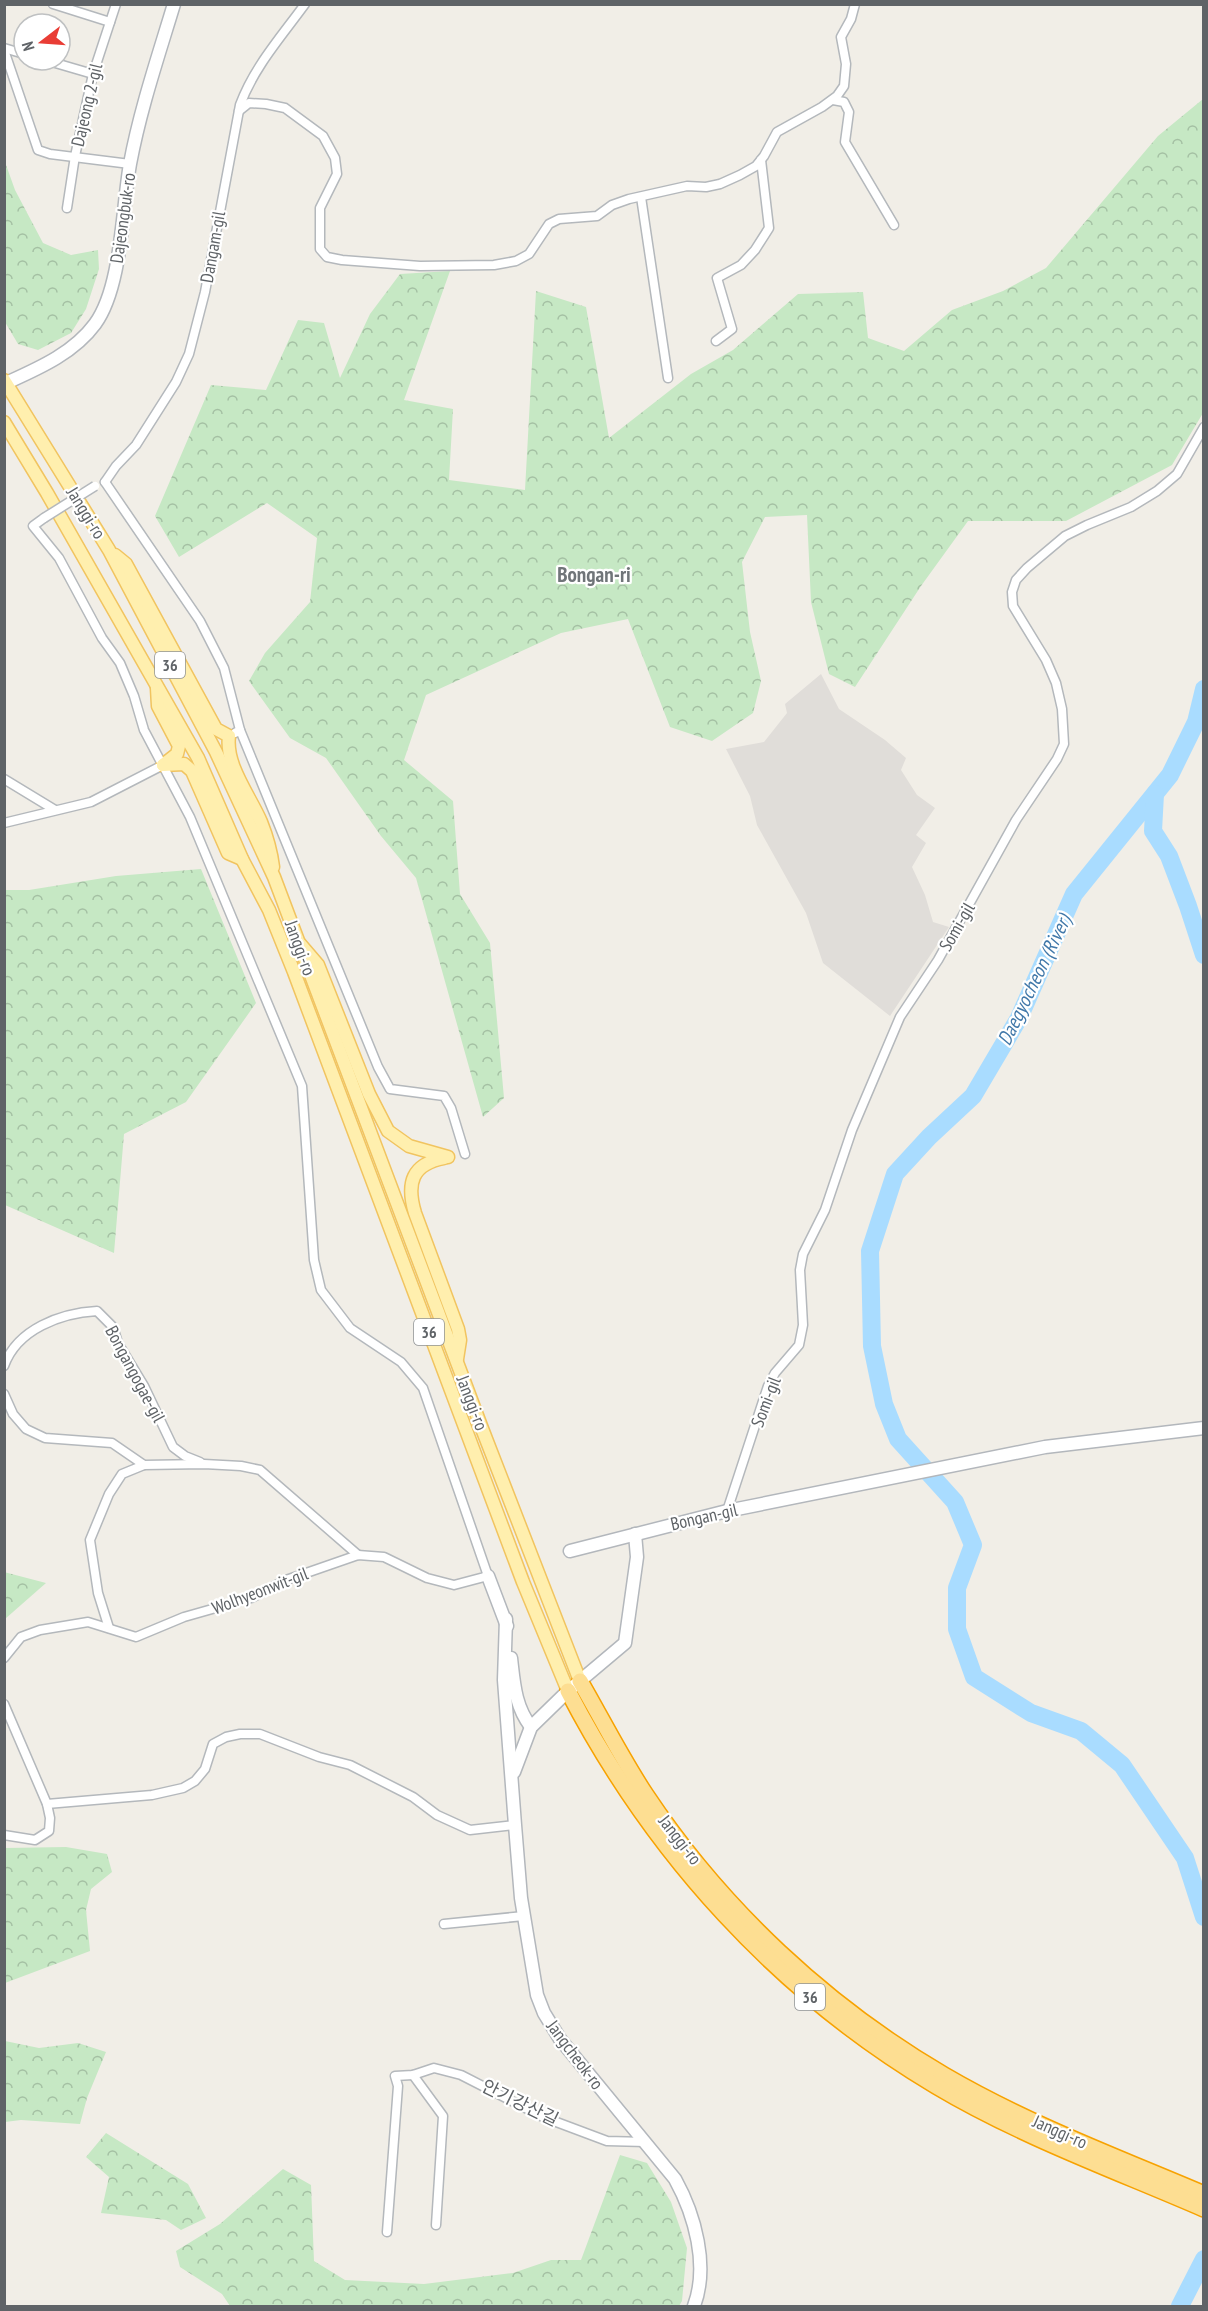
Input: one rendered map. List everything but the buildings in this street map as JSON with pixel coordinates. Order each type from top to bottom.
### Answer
[{"type":"highway","name":"Janggi-ro","points":[[574,1686],[597,1743],[670,1851],[714,1904],[762,1954],[821,2007],[882,2052],[938,2088],[1015,2127],[1154,2180],[1203,2194]]},
{"type":"highway","name":"Janggi-ro","points":[[1154,2180],[1203,2209]]},
{"type":"main road","name":"Janggi-ro","points":[[5,382],[109,550],[216,752],[274,877],[296,941],[457,1364],[574,1686]]},
{"type":"main road","name":"Janggi-ro","points":[[4,422],[198,758],[242,859],[268,910],[294,972],[523,1582],[574,1686]]},
{"type":"main road","points":[[109,550],[126,564],[216,729],[235,733],[228,746],[232,762],[271,849],[274,877]]},
{"type":"main road","points":[[157,684],[158,706],[179,746],[177,754],[163,765]]},
{"type":"main road","points":[[163,765],[184,764],[192,771],[228,853],[242,859]]},
{"type":"main road","points":[[296,941],[318,965],[372,1102],[388,1131],[409,1146],[448,1157],[427,1161],[420,1168],[411,1193],[415,1213],[458,1329],[460,1340],[457,1364]]},
{"type":"street","points":[[54,4],[110,22]]},
{"type":"street","name":"Dajeong 2-gil","points":[[68,208],[75,156],[93,74],[116,4]]},
{"type":"street","name":"Dajeongbuk-ro","points":[[5,382],[64,354],[81,340],[96,322],[114,278],[130,164],[145,100],[174,4]]},
{"type":"street","name":"Dangam-gil","points":[[105,482],[116,466],[136,446],[176,382],[189,354],[205,292],[239,111],[246,89],[261,62],[305,4]]},
{"type":"street","points":[[239,111],[249,103],[285,108],[323,136],[335,158],[337,174],[320,208],[320,249],[327,257],[342,260],[450,266],[494,265],[516,261],[529,254],[549,224],[559,219],[597,216],[612,205],[641,197],[687,186],[706,187],[720,184],[740,175],[761,160],[777,132],[833,100],[844,86],[846,64],[841,37],[851,19],[855,4]]},
{"type":"street","points":[[4,49],[38,150],[50,154],[130,164]]},
{"type":"street","points":[[72,68],[93,74]]},
{"type":"street","points":[[833,100],[844,102],[849,112],[845,142],[894,225]]},
{"type":"street","points":[[716,340],[732,329],[717,278],[741,265],[755,250],[769,228],[761,160]]},
{"type":"street","points":[[641,197],[668,378]]},
{"type":"street","name":"Somi-gil","points":[[727,1511],[768,1386],[775,1373],[799,1345],[802,1335],[800,1270],[803,1254],[825,1210],[852,1131],[900,1017],[962,920],[1016,820],[1057,759],[1064,744],[1062,709],[1056,683],[1046,660],[1013,606],[1012,592],[1016,580],[1065,536],[1131,507],[1157,491],[1177,474],[1203,427]]},
{"type":"street","points":[[465,1154],[451,1108],[444,1096],[390,1089],[378,1067],[235,733],[224,668],[200,621],[105,482],[95,486],[33,526],[59,558],[102,638],[120,663],[134,696],[144,730],[190,818],[302,1086],[314,1260],[321,1290],[350,1328],[401,1362],[423,1388],[488,1576],[506,1619],[516,1696],[519,1708],[531,1727]]},
{"type":"street","points":[[4,823],[91,802],[163,765]]},
{"type":"street","points":[[4,779],[55,810]]},
{"type":"street","name":"Bongangogae-gil","points":[[4,1366],[8,1357],[30,1332],[63,1317],[97,1311],[113,1327],[118,1343],[144,1386],[173,1447],[185,1456],[204,1464]]},
{"type":"street","points":[[4,1394],[13,1414],[27,1429],[45,1438],[112,1443],[144,1466]]},
{"type":"street","name":"Bongan-gil","points":[[570,1551],[727,1511],[1045,1447],[1203,1428]]},
{"type":"street","name":"Bongangogae-gil","points":[[144,1466],[204,1464],[241,1466],[260,1470],[358,1555]]},
{"type":"street","points":[[109,1628],[98,1593],[90,1540],[109,1494],[122,1474],[144,1466]]},
{"type":"street","points":[[512,1776],[531,1727],[574,1686],[626,1643],[637,1557],[635,1534]]},
{"type":"street","name":"Wolhyeonwit-gil","points":[[4,1658],[21,1637],[40,1630],[88,1622],[136,1637],[184,1617],[251,1598],[286,1580],[358,1555],[384,1557],[427,1578],[454,1585],[488,1576]]},
{"type":"street","name":"Jangcheok-ro","points":[[506,1619],[504,1680],[515,1825],[532,1978],[544,2013],[560,2039],[646,2142],[675,2179],[684,2196],[693,2224],[700,2259],[700,2282],[694,2307]]},
{"type":"street","points":[[4,1704],[47,1804],[50,1818],[49,1831],[35,1840],[4,1835]]},
{"type":"street","points":[[47,1804],[153,1795],[183,1788],[195,1781],[205,1769],[213,1744],[226,1737],[240,1734],[260,1734],[319,1757],[350,1765],[413,1797],[437,1815],[470,1830],[515,1825]]},
{"type":"street","points":[[444,1924],[524,1916]]},
{"type":"street","name":"안기강산길","points":[[387,2232],[398,2086],[395,2076],[413,2075],[434,2068],[461,2075],[543,2117],[607,2140],[646,2142]]},
{"type":"street","points":[[413,2075],[443,2116],[436,2225]]},
{"type":"shaded area","points":[[821,674],[839,709],[885,740],[906,758],[901,770],[917,795],[935,808],[916,835],[926,843],[912,867],[925,895],[933,922],[949,927],[890,1016],[823,963],[806,913],[757,825],[750,796],[726,749],[764,742],[787,713],[785,704]]},
{"type":"green space","points":[[1203,99],[1203,413],[1172,465],[1066,521],[968,521],[921,586],[855,687],[829,674],[811,602],[807,515],[765,517],[742,562],[750,632],[761,681],[753,713],[712,741],[670,727],[628,619],[561,633],[426,695],[404,760],[453,801],[460,894],[490,943],[504,1098],[483,1117],[416,878],[381,836],[326,758],[290,738],[249,681],[265,653],[310,602],[317,538],[267,503],[179,557],[155,516],[211,385],[266,390],[298,320],[324,323],[340,378],[370,314],[400,274],[450,271],[404,400],[453,409],[449,480],[525,490],[536,291],[586,307],[609,438],[691,374],[733,350],[798,294],[863,292],[868,338],[904,351],[952,310],[1003,291],[1046,268],[1158,136]]},
{"type":"green space","points":[[5,162],[15,190],[43,243],[71,255],[98,250],[99,269],[86,309],[71,333],[38,350],[18,344],[5,322]]},
{"type":"green space","points":[[201,869],[256,1003],[186,1102],[124,1134],[114,1253],[5,1205],[5,890],[29,890],[116,876]]},
{"type":"green space","points":[[4,1572],[46,1583],[5,1619],[4,1619]]},
{"type":"green space","points":[[66,1847],[107,1854],[112,1872],[91,1889],[86,1910],[90,1951],[5,1983],[5,1848]]},
{"type":"green space","points":[[5,2041],[39,2048],[78,2043],[106,2052],[87,2098],[80,2124],[21,2120],[5,2122]]},
{"type":"green space","points":[[106,2133],[188,2184],[206,2218],[181,2230],[166,2220],[101,2213],[109,2177],[86,2157]]},
{"type":"green space","points":[[620,2155],[647,2163],[671,2202],[687,2248],[682,2301],[679,2306],[230,2306],[222,2294],[180,2267],[176,2251],[220,2224],[283,2169],[311,2185],[314,2261],[345,2280],[424,2284],[513,2273],[551,2260],[581,2260]]},
{"type":"waterway","name":"Daegyocheon (River)","points":[[1204,689],[1196,722],[1170,775],[1074,894],[1019,1018],[973,1096],[929,1137],[895,1174],[870,1251],[872,1346],[884,1404],[898,1439],[955,1502],[973,1545],[957,1588],[957,1629],[974,1677],[1031,1713],[1081,1731],[1122,1765],[1185,1858],[1204,1917]]},
{"type":"waterway","points":[[1155,794],[1153,831],[1169,856],[1204,955]]},
{"type":"waterway","name":"Daegyocheon (River)","points":[[1180,2306],[1204,2259]]},
{"type":"district","name":"Bongan-ri","points":[[594,575]]}]
